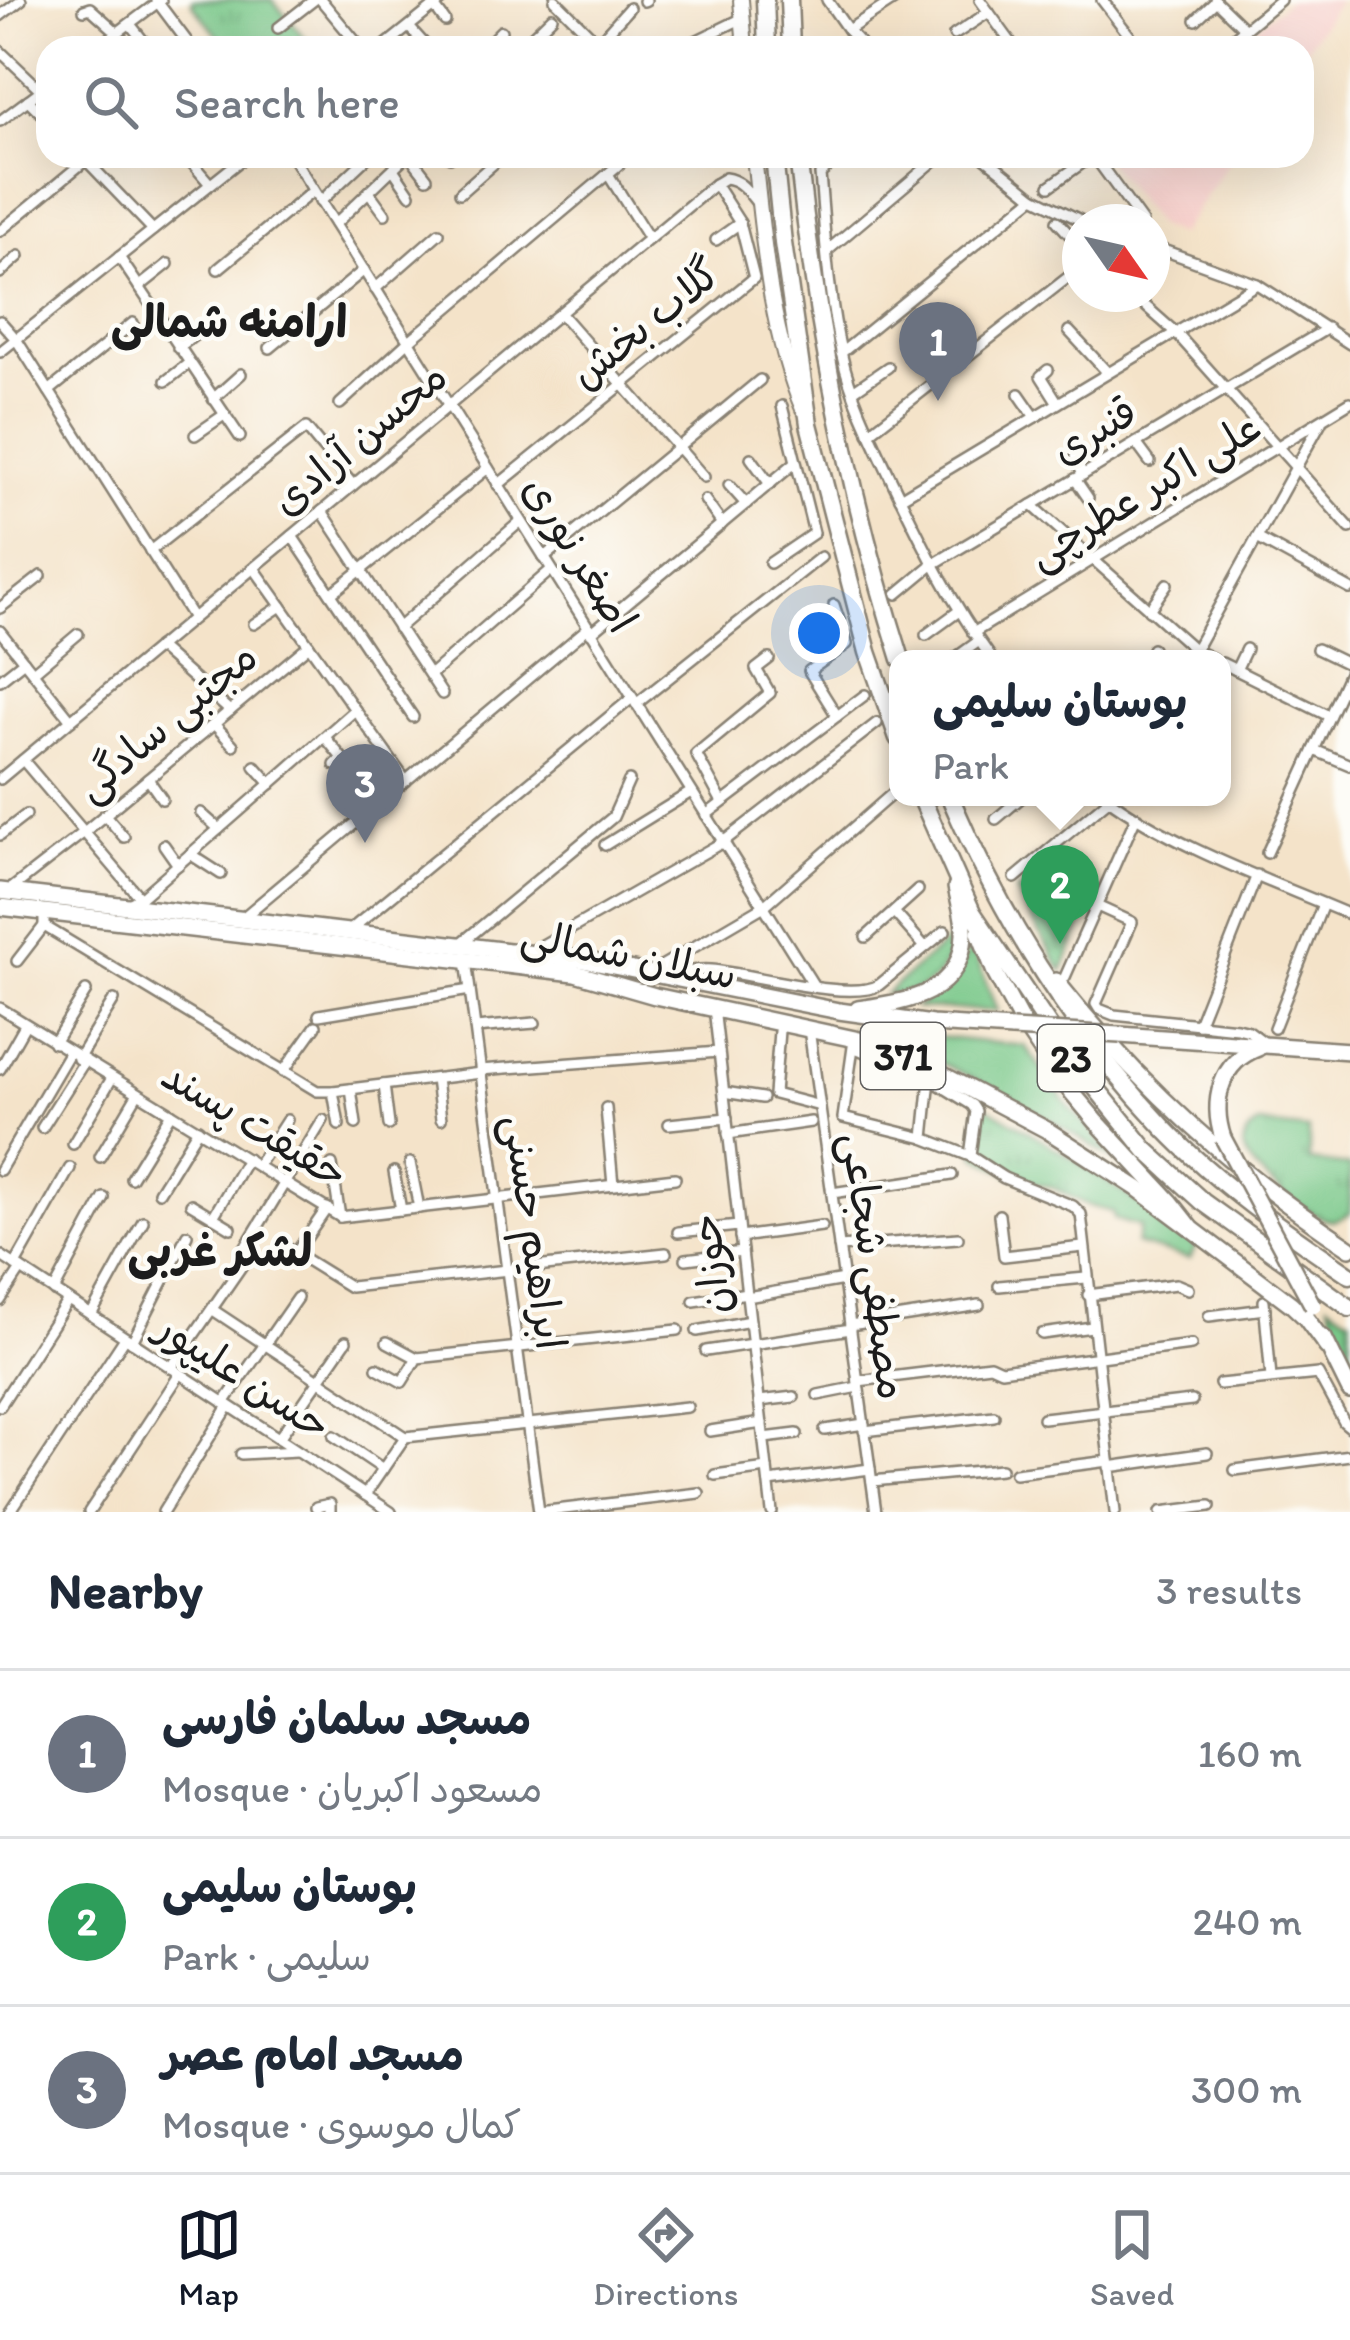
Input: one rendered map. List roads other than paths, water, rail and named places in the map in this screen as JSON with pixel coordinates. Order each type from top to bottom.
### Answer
[{"type":"highway","points":[[766,0],[767,36]]},
{"type":"highway","points":[[789,0],[790,36]]},
{"type":"highway","points":[[776,168],[809,424],[868,652],[889,712]]},
{"type":"highway","points":[[799,168],[806,239],[836,412],[899,650]]},
{"type":"highway","name":"23","points":[[925,806],[972,912],[1063,1048],[1146,1150],[1203,1202],[1350,1308]]},
{"type":"highway","name":"23","points":[[954,806],[1020,935],[1074,1021],[1114,1072],[1165,1130],[1221,1180],[1350,1275]]},
{"type":"main road","points":[[741,0],[744,36]]},
{"type":"main road","points":[[755,168],[783,352],[809,424]]},
{"type":"main road","points":[[839,1011],[916,999],[951,973],[964,937],[953,872]]},
{"type":"main road","name":"سبلان شمالی","points":[[2,897],[240,920],[465,951],[864,1041],[913,1059],[979,1093],[1103,1165],[1192,1229]]},
{"type":"main road","name":"سبلان شمالی","points":[[2,897],[44,919],[529,953],[649,974]]},
{"type":"main road","points":[[972,912],[1006,996],[1040,1051],[1192,1229]]},
{"type":"main road","points":[[1020,935],[1166,1103],[1260,1186],[1350,1248]]},
{"type":"main road","name":"371","points":[[649,974],[908,1021],[1350,1051]]},
{"type":"main road","points":[[1266,1045],[1244,1054],[1230,1067],[1221,1082],[1218,1117],[1223,1138],[1313,1306],[1346,1384]]},
{"type":"main road","name":"371","points":[[1192,1229],[1291,1304],[1327,1347]]},
{"type":"street","points":[[0,16],[21,0]]},
{"type":"street","points":[[278,28],[317,0],[350,36]]},
{"type":"street","points":[[555,0],[590,36]]},
{"type":"street","points":[[827,0],[853,36]]},
{"type":"street","points":[[848,30],[894,0]]},
{"type":"street","points":[[980,0],[1006,36]]},
{"type":"street","points":[[1102,0],[1127,36]]},
{"type":"street","points":[[1196,20],[1215,0],[1245,29]]},
{"type":"street","points":[[1237,36],[1280,0]]},
{"type":"street","points":[[114,36],[158,1],[183,36]]},
{"type":"street","points":[[400,36],[438,3],[446,21]]},
{"type":"street","points":[[84,10],[90,8],[118,33]]},
{"type":"street","points":[[608,36],[629,8]]},
{"type":"street","points":[[953,34],[989,12]]},
{"type":"street","points":[[533,36],[553,17]]},
{"type":"street","points":[[705,36],[742,18]]},
{"type":"street","points":[[130,24],[139,36]]},
{"type":"street","points":[[409,27],[417,36]]},
{"type":"street","points":[[497,36],[501,32]]},
{"type":"street","points":[[0,51],[36,80]]},
{"type":"street","points":[[0,121],[36,94]]},
{"type":"street","points":[[28,100],[36,108]]},
{"type":"street","points":[[0,231],[72,168]]},
{"type":"street","points":[[94,168],[153,230]]},
{"type":"street","points":[[197,168],[210,184]]},
{"type":"street","points":[[0,352],[231,168]]},
{"type":"street","name":"اصغر نوری","points":[[299,168],[814,986]]},
{"type":"street","points":[[320,202],[356,168]]},
{"type":"street","points":[[418,168],[427,178]]},
{"type":"street","points":[[460,193],[488,168]]},
{"type":"street","points":[[340,404],[615,168]]},
{"type":"street","points":[[827,168],[820,174],[827,251],[841,353],[853,392],[932,565],[985,650]]},
{"type":"street","points":[[827,251],[926,168]]},
{"type":"street","points":[[998,168],[1034,197],[1062,211]]},
{"type":"street","points":[[1050,187],[1076,168]]},
{"type":"street","points":[[1102,168],[1129,204]]},
{"type":"street","points":[[335,224],[393,169],[410,194]]},
{"type":"street","points":[[608,174],[649,239]]},
{"type":"street","points":[[715,184],[733,179],[759,205]]},
{"type":"street","name":"محسن آزادی","points":[[0,778],[715,184]]},
{"type":"street","name":"گلاب بخش","points":[[498,484],[754,278],[740,223],[715,184]]},
{"type":"street","points":[[218,269],[313,190]]},
{"type":"street","points":[[369,192],[386,214]]},
{"type":"street","points":[[841,353],[1034,197]]},
{"type":"street","points":[[1057,221],[1062,226]]},
{"type":"street","points":[[716,240],[740,223]]},
{"type":"street","points":[[375,289],[439,233]]},
{"type":"street","points":[[1170,252],[1257,284],[1350,344]]},
{"type":"street","points":[[0,273],[19,256]]},
{"type":"street","points":[[119,257],[239,437]]},
{"type":"street","points":[[139,287],[168,264]]},
{"type":"street","points":[[270,348],[364,270]]},
{"type":"street","points":[[869,433],[1062,282]]},
{"type":"street","points":[[900,498],[1257,284]]},
{"type":"street","points":[[49,392],[152,308]]},
{"type":"street","points":[[1152,312],[1346,523]]},
{"type":"street","points":[[560,313],[704,477]]},
{"type":"street","points":[[0,321],[16,339],[193,618]]},
{"type":"street","points":[[178,348],[208,326]]},
{"type":"street","name":"قنبری","points":[[897,594],[932,565],[1328,328]]},
{"type":"street","points":[[1069,331],[1108,374]]},
{"type":"street","points":[[1083,346],[1092,336]]},
{"type":"street","points":[[166,381],[188,364]]},
{"type":"street","points":[[853,392],[888,367]]},
{"type":"street","points":[[1048,370],[1041,376],[1058,403]]},
{"type":"street","points":[[213,399],[241,374]]},
{"type":"street","points":[[544,558],[760,380]]},
{"type":"street","points":[[1019,394],[1035,417]]},
{"type":"street","name":"علی اکبر عطرچی","points":[[963,650],[1093,560],[1350,402]]},
{"type":"street","points":[[770,563],[814,533],[782,406]]},
{"type":"street","points":[[195,435],[224,415]]},
{"type":"street","points":[[1195,650],[1323,419]]},
{"type":"street","points":[[150,551],[306,428],[352,485]]},
{"type":"street","points":[[1136,443],[1150,462]]},
{"type":"street","points":[[1075,457],[1088,498]]},
{"type":"street","points":[[751,458],[770,484]]},
{"type":"street","points":[[240,920],[796,462]]},
{"type":"street","points":[[331,594],[488,468]]},
{"type":"street","points":[[729,485],[746,504]]},
{"type":"street","points":[[705,500],[722,524]]},
{"type":"street","points":[[1346,523],[1350,504]]},
{"type":"street","points":[[1032,506],[1187,650]]},
{"type":"street","points":[[322,511],[442,694]]},
{"type":"street","points":[[398,628],[521,521]]},
{"type":"street","points":[[292,536],[412,717]]},
{"type":"street","points":[[1257,538],[1350,589]]},
{"type":"street","points":[[347,933],[820,557]]},
{"type":"street","points":[[254,568],[406,781]]},
{"type":"street","points":[[430,675],[551,570]]},
{"type":"street","points":[[0,608],[41,576]]},
{"type":"street","points":[[1149,610],[1166,584]]},
{"type":"street","points":[[834,605],[847,644],[809,671],[837,716]]},
{"type":"street","points":[[254,624],[281,606]]},
{"type":"street","points":[[926,635],[959,611]]},
{"type":"street","points":[[0,631],[71,720]]},
{"type":"street","points":[[33,672],[78,634]]},
{"type":"street","name":"مجتبی سادگی","points":[[2,897],[309,645]]},
{"type":"street","points":[[158,647],[230,711]]},
{"type":"street","points":[[1236,670],[1246,649]]},
{"type":"street","points":[[1267,853],[1329,716],[1346,692],[1350,668],[1317,649]]},
{"type":"street","points":[[722,802],[696,754],[770,694],[756,669],[769,659]]},
{"type":"street","points":[[0,680],[24,661]]},
{"type":"street","points":[[1231,668],[1329,716]]},
{"type":"street","points":[[706,815],[865,695]]},
{"type":"street","points":[[123,907],[140,898],[355,710]]},
{"type":"street","points":[[529,953],[723,842],[877,723]]},
{"type":"street","points":[[214,724],[233,745]]},
{"type":"street","points":[[325,736],[342,758],[335,766]]},
{"type":"street","points":[[1314,750],[1350,765]]},
{"type":"street","points":[[23,760],[140,898]]},
{"type":"street","points":[[254,766],[271,784]]},
{"type":"street","points":[[148,779],[162,800]]},
{"type":"street","points":[[465,951],[616,812],[629,781]]},
{"type":"street","points":[[604,845],[691,791]]},
{"type":"street","points":[[649,974],[764,906],[889,797]]},
{"type":"street","points":[[996,819],[1011,806]]},
{"type":"street","points":[[1015,878],[1100,806]]},
{"type":"street","points":[[1120,806],[1136,818],[1350,915]]},
{"type":"street","points":[[200,813],[219,829]]},
{"type":"street","points":[[0,835],[26,815]]},
{"type":"street","points":[[105,815],[124,837]]},
{"type":"street","points":[[1066,977],[1136,818]]},
{"type":"street","points":[[164,845],[178,865]]},
{"type":"street","points":[[190,854],[221,874]]},
{"type":"street","points":[[1198,1024],[1257,875]]},
{"type":"street","points":[[866,937],[918,890]]},
{"type":"street","points":[[1274,1028],[1323,904]]},
{"type":"street","points":[[1097,907],[1132,922],[1096,1004],[1099,1009],[1108,1014],[1249,1031],[1266,1045]]},
{"type":"street","points":[[894,912],[925,947]]},
{"type":"street","points":[[17,961],[44,919],[317,1091],[719,1052]]},
{"type":"street","points":[[668,976],[708,969],[814,986],[873,989],[945,932]]},
{"type":"street","name":"ابراهیم حسنی","points":[[465,951],[539,1512]]},
{"type":"street","points":[[54,1043],[86,991]]},
{"type":"street","points":[[283,1072],[318,1020],[470,991]]},
{"type":"street","points":[[0,1170],[114,1000]]},
{"type":"street","name":"حوزان","points":[[714,1008],[772,1512]]},
{"type":"street","name":"حقیقت پسند","points":[[0,1009],[340,1217],[675,1178]]},
{"type":"street","points":[[475,1028],[535,1023]]},
{"type":"street","points":[[0,1069],[25,1024]]},
{"type":"street","name":"مصطفی شجاعی","points":[[809,1028],[876,1512]]},
{"type":"street","points":[[779,1031],[774,1092],[820,1106]]},
{"type":"street","points":[[970,1156],[976,1111],[972,1105],[930,1079],[854,1048],[843,1118],[924,1138],[970,1156],[1004,1178],[1078,1210],[1115,1512]]},
{"type":"street","points":[[42,1128],[77,1058]]},
{"type":"street","points":[[73,1144],[112,1078]]},
{"type":"street","points":[[436,1079],[441,1120]]},
{"type":"street","points":[[924,1138],[930,1079]]},
{"type":"street","points":[[384,1085],[389,1125]]},
{"type":"street","points":[[351,1089],[356,1124]]},
{"type":"street","points":[[333,1091],[339,1125]]},
{"type":"street","points":[[724,1092],[762,1098]]},
{"type":"street","points":[[100,1157],[138,1093]]},
{"type":"street","points":[[606,1108],[613,1185]]},
{"type":"street","points":[[131,1178],[171,1113]]},
{"type":"street","points":[[669,1124],[727,1118]]},
{"type":"street","points":[[213,1217],[287,1120]]},
{"type":"street","points":[[89,1512],[323,1120]]},
{"type":"street","points":[[728,1134],[811,1121]]},
{"type":"street","points":[[160,1192],[198,1129]]},
{"type":"street","points":[[410,1162],[419,1208]]},
{"type":"street","points":[[332,1165],[340,1217]]},
{"type":"street","points":[[0,1301],[70,1168]]},
{"type":"street","points":[[394,1172],[401,1210]]},
{"type":"street","points":[[832,1193],[952,1175]]},
{"type":"street","points":[[54,1291],[104,1198]]},
{"type":"street","points":[[191,1204],[231,1228]]},
{"type":"street","points":[[296,1253],[327,1208]]},
{"type":"street","points":[[999,1215],[1004,1256],[1083,1247]]},
{"type":"street","points":[[91,1315],[142,1221]]},
{"type":"street","points":[[678,1232],[822,1226]]},
{"type":"street","points":[[10,1512],[129,1340],[187,1235]]},
{"type":"street","points":[[839,1247],[958,1238]]},
{"type":"street","points":[[284,1246],[350,1287],[666,1253]]},
{"type":"street","points":[[686,1259],[742,1252]]},
{"type":"street","name":"حسن علیپور","points":[[0,1256],[391,1512]]},
{"type":"street","points":[[999,1286],[1086,1278]]},
{"type":"street","points":[[694,1301],[844,1280]]},
{"type":"street","points":[[1088,1295],[1177,1284],[1188,1289]]},
{"type":"street","points":[[163,1512],[264,1343],[297,1298]]},
{"type":"street","points":[[0,1406],[68,1300]]},
{"type":"street","points":[[706,1351],[979,1305]]},
{"type":"street","points":[[1209,1316],[1264,1305],[1271,1378]]},
{"type":"street","points":[[213,1310],[405,1437],[687,1407]]},
{"type":"street","points":[[697,1331],[750,1321]]},
{"type":"street","points":[[1042,1334],[1092,1327]]},
{"type":"street","points":[[387,1342],[417,1358],[678,1330]]},
{"type":"street","points":[[279,1438],[346,1341]]},
{"type":"street","points":[[818,1395],[858,1384],[990,1365],[1000,1370],[1191,1345]]},
{"type":"street","points":[[377,1368],[402,1382],[417,1358]]},
{"type":"street","points":[[1220,1384],[1318,1374],[1350,1427]]},
{"type":"street","points":[[759,1401],[794,1397]]},
{"type":"street","points":[[1042,1418],[1192,1401]]},
{"type":"street","points":[[825,1430],[994,1416]]},
{"type":"street","points":[[710,1430],[762,1423]]},
{"type":"street","points":[[764,1438],[797,1434]]},
{"type":"street","points":[[334,1436],[383,1468]]},
{"type":"street","points":[[365,1495],[405,1437]]},
{"type":"street","points":[[241,1454],[298,1451]]},
{"type":"street","points":[[1015,1473],[1207,1453]]},
{"type":"street","points":[[1234,1470],[1350,1454]]},
{"type":"street","points":[[715,1475],[767,1468]]},
{"type":"street","points":[[769,1482],[1001,1469]]},
{"type":"street","points":[[539,1512],[699,1493]]},
{"type":"street","points":[[316,1507],[329,1504],[330,1512]]},
{"type":"street","points":[[1161,1512],[1210,1506]]},
{"type":"place","name":"مسجد سلمان فارسی","points":[[938,401]]},
{"type":"place","name":"مسجد امام عصر","points":[[365,843]]},
{"type":"place","name":"بوستان سلیمی","points":[[1060,944]]},
{"type":"district","name":"ارامنه شمالی","points":[[229,321]]},
{"type":"district","name":"لشکر غربی","points":[[220,1250]]}]
